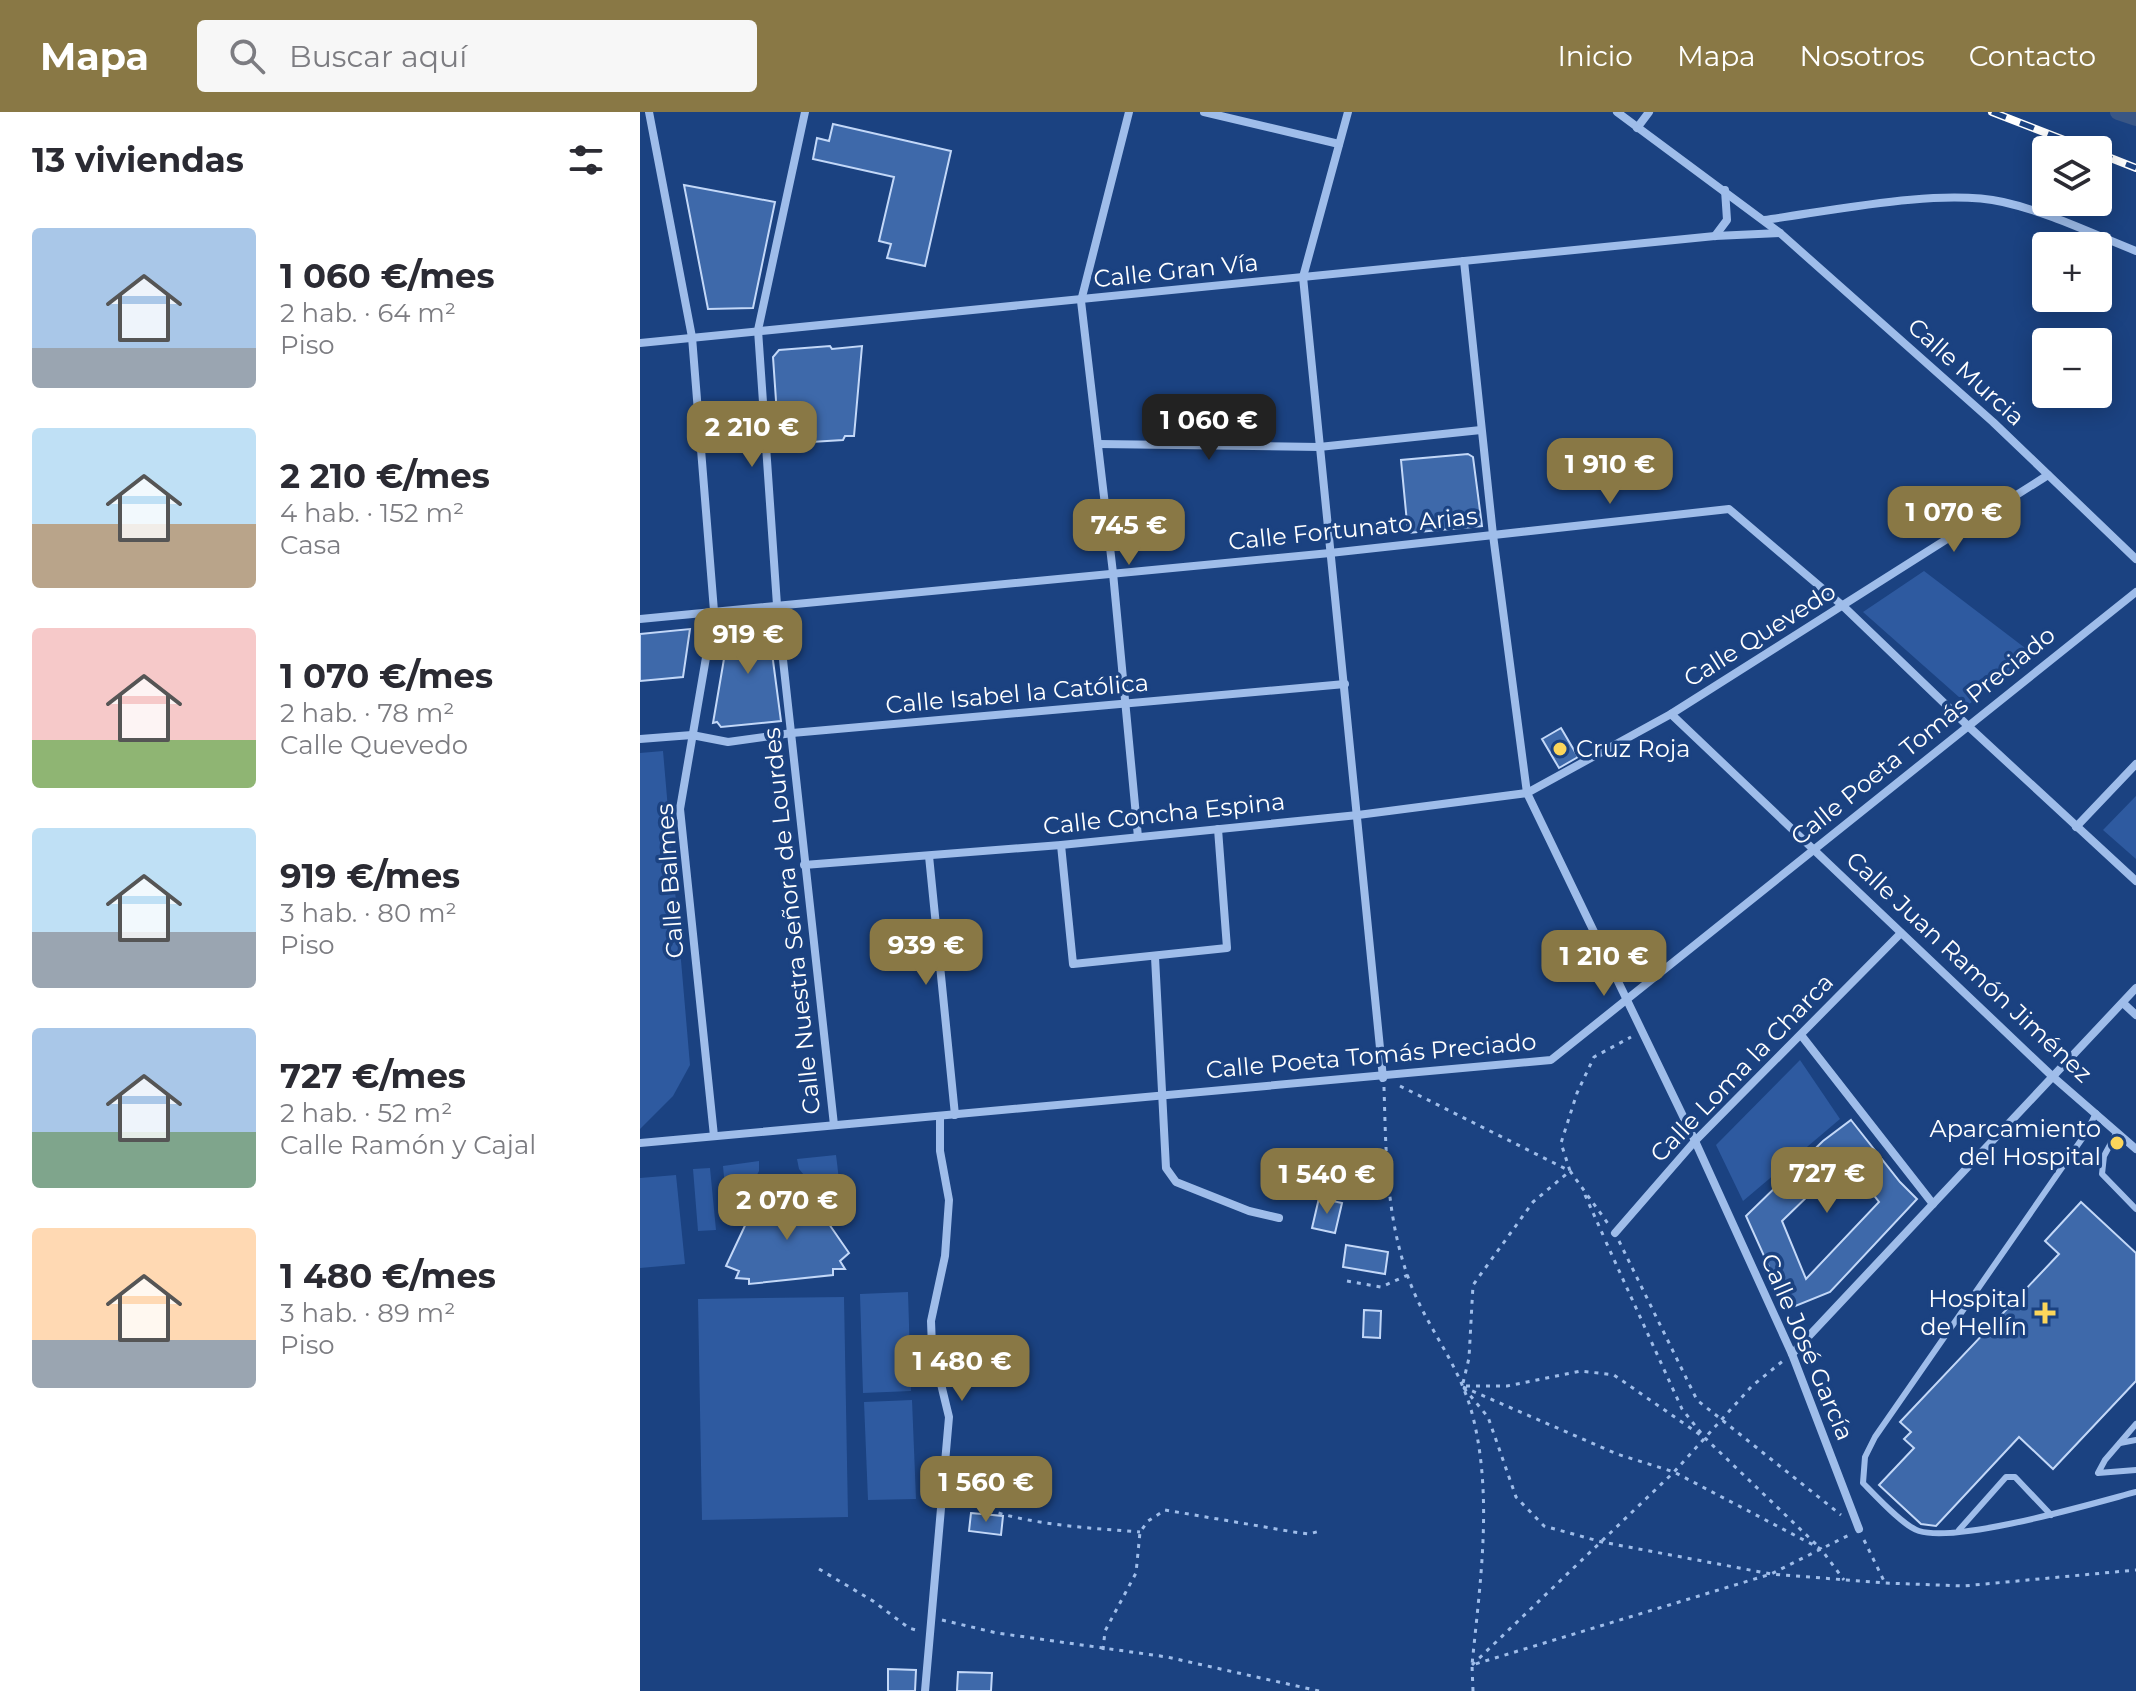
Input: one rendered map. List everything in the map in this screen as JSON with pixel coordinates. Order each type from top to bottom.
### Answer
[{"type":"street","name":"Calle Balmes","points":[[649,112],[692,337],[714,611],[680,809],[714,1136]]},
{"type":"street","name":"Calle Nuestra Señora de Lourdes","points":[[805,112],[758,330],[777,605],[834,1125]]},
{"type":"street","points":[[1129,112],[1081,301],[1113,573],[1138,837]]},
{"type":"street","points":[[1204,112],[1339,144]]},
{"type":"street","points":[[1348,112],[1303,277],[1383,1078]]},
{"type":"street","name":"Calle Murcia","points":[[1617,112],[1780,233],[2048,475],[2136,559]]},
{"type":"street","points":[[1637,128],[1649,112]]},
{"type":"street","points":[[1715,236],[1727,220],[1725,190]]},
{"type":"street","points":[[1764,220],[1932,199],[1981,199],[2029,210],[2136,251]]},
{"type":"street","name":"Calle Gran Vía","points":[[640,343],[1715,236],[1780,233]]},
{"type":"street","name":"Calle José García","points":[[1464,261],[1493,535],[1527,793],[1628,999],[1792,1354],[1859,1529]]},
{"type":"street","points":[[1098,444],[1319,447],[1481,430]]},
{"type":"street","name":"Calle Quevedo","points":[[1527,793],[1671,714],[2048,475]]},
{"type":"street","name":"Calle Fortunato Arias","points":[[640,619],[1330,553],[1729,509],[1843,606],[2136,881]]},
{"type":"street","name":"Calle Poeta Tomás Preciado","points":[[640,1143],[1163,1094],[1383,1078],[1551,1060],[2136,592]]},
{"type":"street","name":"Calle Isabel la Católica","points":[[640,739],[692,735],[728,742],[792,733],[1345,684]]},
{"type":"street","name":"Calle Juan Ramón Jiménez","points":[[1671,714],[2052,1076],[2136,1149]]},
{"type":"street","points":[[2076,827],[2136,764]]},
{"type":"street","name":"Calle Concha Espina","points":[[804,865],[1061,845],[1358,815],[1527,793]]},
{"type":"street","points":[[1061,845],[1073,964],[1155,957],[1227,948],[1218,829]]},
{"type":"street","points":[[929,856],[955,1115]]},
{"type":"street","name":"Calle Loma la Charca","points":[[1615,1233],[1695,1141],[1901,933]]},
{"type":"street","points":[[1155,957],[1166,1168],[1176,1182],[1249,1211],[1279,1218]]},
{"type":"street","points":[[1792,1354],[2136,988]]},
{"type":"street","points":[[2123,1003],[2136,1015]]},
{"type":"street","points":[[1801,1035],[1933,1204]]},
{"type":"street","points":[[925,1691],[949,1417],[932,1347],[931,1321],[945,1256],[949,1200],[940,1151],[940,1116]]},
{"type":"lane","points":[[2096,1113],[2086,1133],[1875,1437],[1865,1457],[1863,1483],[1916,1530],[1936,1534],[2051,1515],[2136,1492]]},
{"type":"lane","points":[[2117,1132],[2104,1156],[2102,1174],[2136,1209]]},
{"type":"lane","points":[[2136,1424],[2098,1473],[2136,1470]]},
{"type":"lane","points":[[2118,1444],[2136,1440]]},
{"type":"lane","points":[[1959,1530],[2006,1477],[2015,1477],[2051,1515]]},
{"type":"path","points":[[1643,1031],[1594,1057],[1577,1093],[1561,1143],[1570,1171],[1615,1233],[1697,1400],[1859,1529],[1885,1583]]},
{"type":"path","points":[[1473,1691],[1472,1665],[1483,1554],[1483,1509],[1473,1417],[1463,1386],[1408,1275],[1395,1234],[1386,1178],[1383,1078],[1570,1171]]},
{"type":"path","points":[[1463,1386],[1469,1358],[1473,1285],[1533,1202],[1570,1171]]},
{"type":"path","points":[[1581,1187],[1682,1409],[1705,1438],[1821,1549],[1844,1580]]},
{"type":"path","points":[[1347,1281],[1381,1287],[1408,1275]]},
{"type":"path","points":[[1472,1665],[1674,1472],[1752,1386],[1792,1354]]},
{"type":"path","points":[[1463,1386],[1507,1386],[1581,1371],[1614,1375],[1705,1438]]},
{"type":"path","points":[[1463,1386],[1617,1454],[1674,1472],[1821,1549]]},
{"type":"path","points":[[1463,1386],[1488,1417],[1516,1497],[1544,1526],[1602,1542],[1771,1574],[1885,1583],[1963,1586],[2136,1570]]},
{"type":"path","points":[[942,1501],[953,1494],[972,1506],[1038,1523],[1140,1532]]},
{"type":"path","points":[[1103,1650],[1105,1631],[1136,1573],[1140,1532],[1148,1521],[1165,1510],[1294,1532],[1309,1534],[1320,1531]]},
{"type":"path","points":[[1472,1665],[1771,1574],[1859,1529]]},
{"type":"path","points":[[819,1569],[873,1601],[909,1628],[930,1635]]},
{"type":"path","points":[[932,1617],[971,1629],[1182,1660],[1319,1691]]},
{"type":"shaded area","points":[[1924,571],[2033,654],[1968,705],[1863,612]]},
{"type":"shaded area","points":[[663,751],[690,1065],[673,1096],[640,1129],[640,753]]},
{"type":"shaded area","points":[[2136,796],[2136,859],[2103,830]]},
{"type":"shaded area","points":[[1800,1060],[1840,1119],[1743,1201],[1716,1145]]},
{"type":"shaded area","points":[[836,1155],[842,1204],[829,1205],[799,1169],[797,1159]]},
{"type":"shaded area","points":[[759,1161],[759,1171],[736,1215],[727,1210],[723,1166]]},
{"type":"shaded area","points":[[710,1168],[716,1230],[698,1231],[693,1169]]},
{"type":"shaded area","points":[[676,1175],[685,1264],[640,1268],[640,1178]]},
{"type":"shaded area","points":[[908,1292],[911,1391],[863,1393],[860,1294]]},
{"type":"shaded area","points":[[844,1297],[848,1517],[702,1520],[698,1299]]},
{"type":"shaded area","points":[[912,1400],[916,1499],[868,1500],[864,1402]]},
{"type":"building","points":[[833,124],[951,151],[925,266],[887,258],[891,244],[879,241],[894,177],[813,159],[817,138],[829,141]]},
{"type":"building","points":[[684,185],[775,202],[753,308],[708,309]]},
{"type":"building","points":[[830,346],[832,349],[862,346],[854,436],[845,436],[843,440],[779,444],[773,357],[779,350]]},
{"type":"building","points":[[1468,454],[1473,457],[1482,526],[1408,533],[1401,460]]},
{"type":"building","points":[[767,615],[781,721],[721,727],[717,722],[713,723],[731,618]]},
{"type":"building","points":[[690,629],[683,677],[640,681],[640,634]]},
{"type":"building","name":"Cruz Roja","points":[[1561,728],[1578,757],[1559,768],[1542,739]]},
{"type":"building","points":[[1851,1120],[1917,1199],[1830,1292],[1788,1309],[1746,1216],[1823,1141]],"holes":[[[1846,1159],[1879,1202],[1806,1279],[1782,1221]]]},
{"type":"building","points":[[782,1179],[798,1202],[809,1195],[849,1253],[840,1261],[845,1269],[833,1269],[833,1275],[749,1284],[749,1279],[736,1278],[739,1271],[726,1266],[757,1200],[770,1205]]},
{"type":"building","points":[[1319,1198],[1342,1203],[1335,1233],[1312,1228]]},
{"type":"building","name":"Hospital de Hellín","points":[[2081,1202],[2136,1253],[2136,1381],[2053,1469],[2019,1437],[1936,1526],[1921,1524],[1879,1485],[1914,1448],[1904,1439],[1911,1432],[1900,1422],[2059,1254],[2045,1241]]},
{"type":"building","points":[[1346,1245],[1388,1252],[1385,1274],[1343,1267]]},
{"type":"building","points":[[1364,1310],[1381,1311],[1380,1338],[1363,1337]]},
{"type":"building","points":[[971,1513],[1003,1516],[1001,1535],[969,1531]]},
{"type":"building","points":[[888,1669],[916,1670],[915,1691],[888,1691]]},
{"type":"building","points":[[958,1672],[992,1673],[991,1691],[957,1691]]},
{"type":"waterway","points":[[2118,112],[2136,118]]},
{"type":"railway","points":[[1992,112],[2054,136]]},
{"type":"railway","points":[[2112,159],[2136,168]]},
{"type":"place","name":"Cruz Roja","points":[[1560,749]]},
{"type":"place","name":"Aparcamiento del Hospital","points":[[2117,1143]]},
{"type":"place","name":"Hospital de Hellín","points":[[2045,1313]]}]
